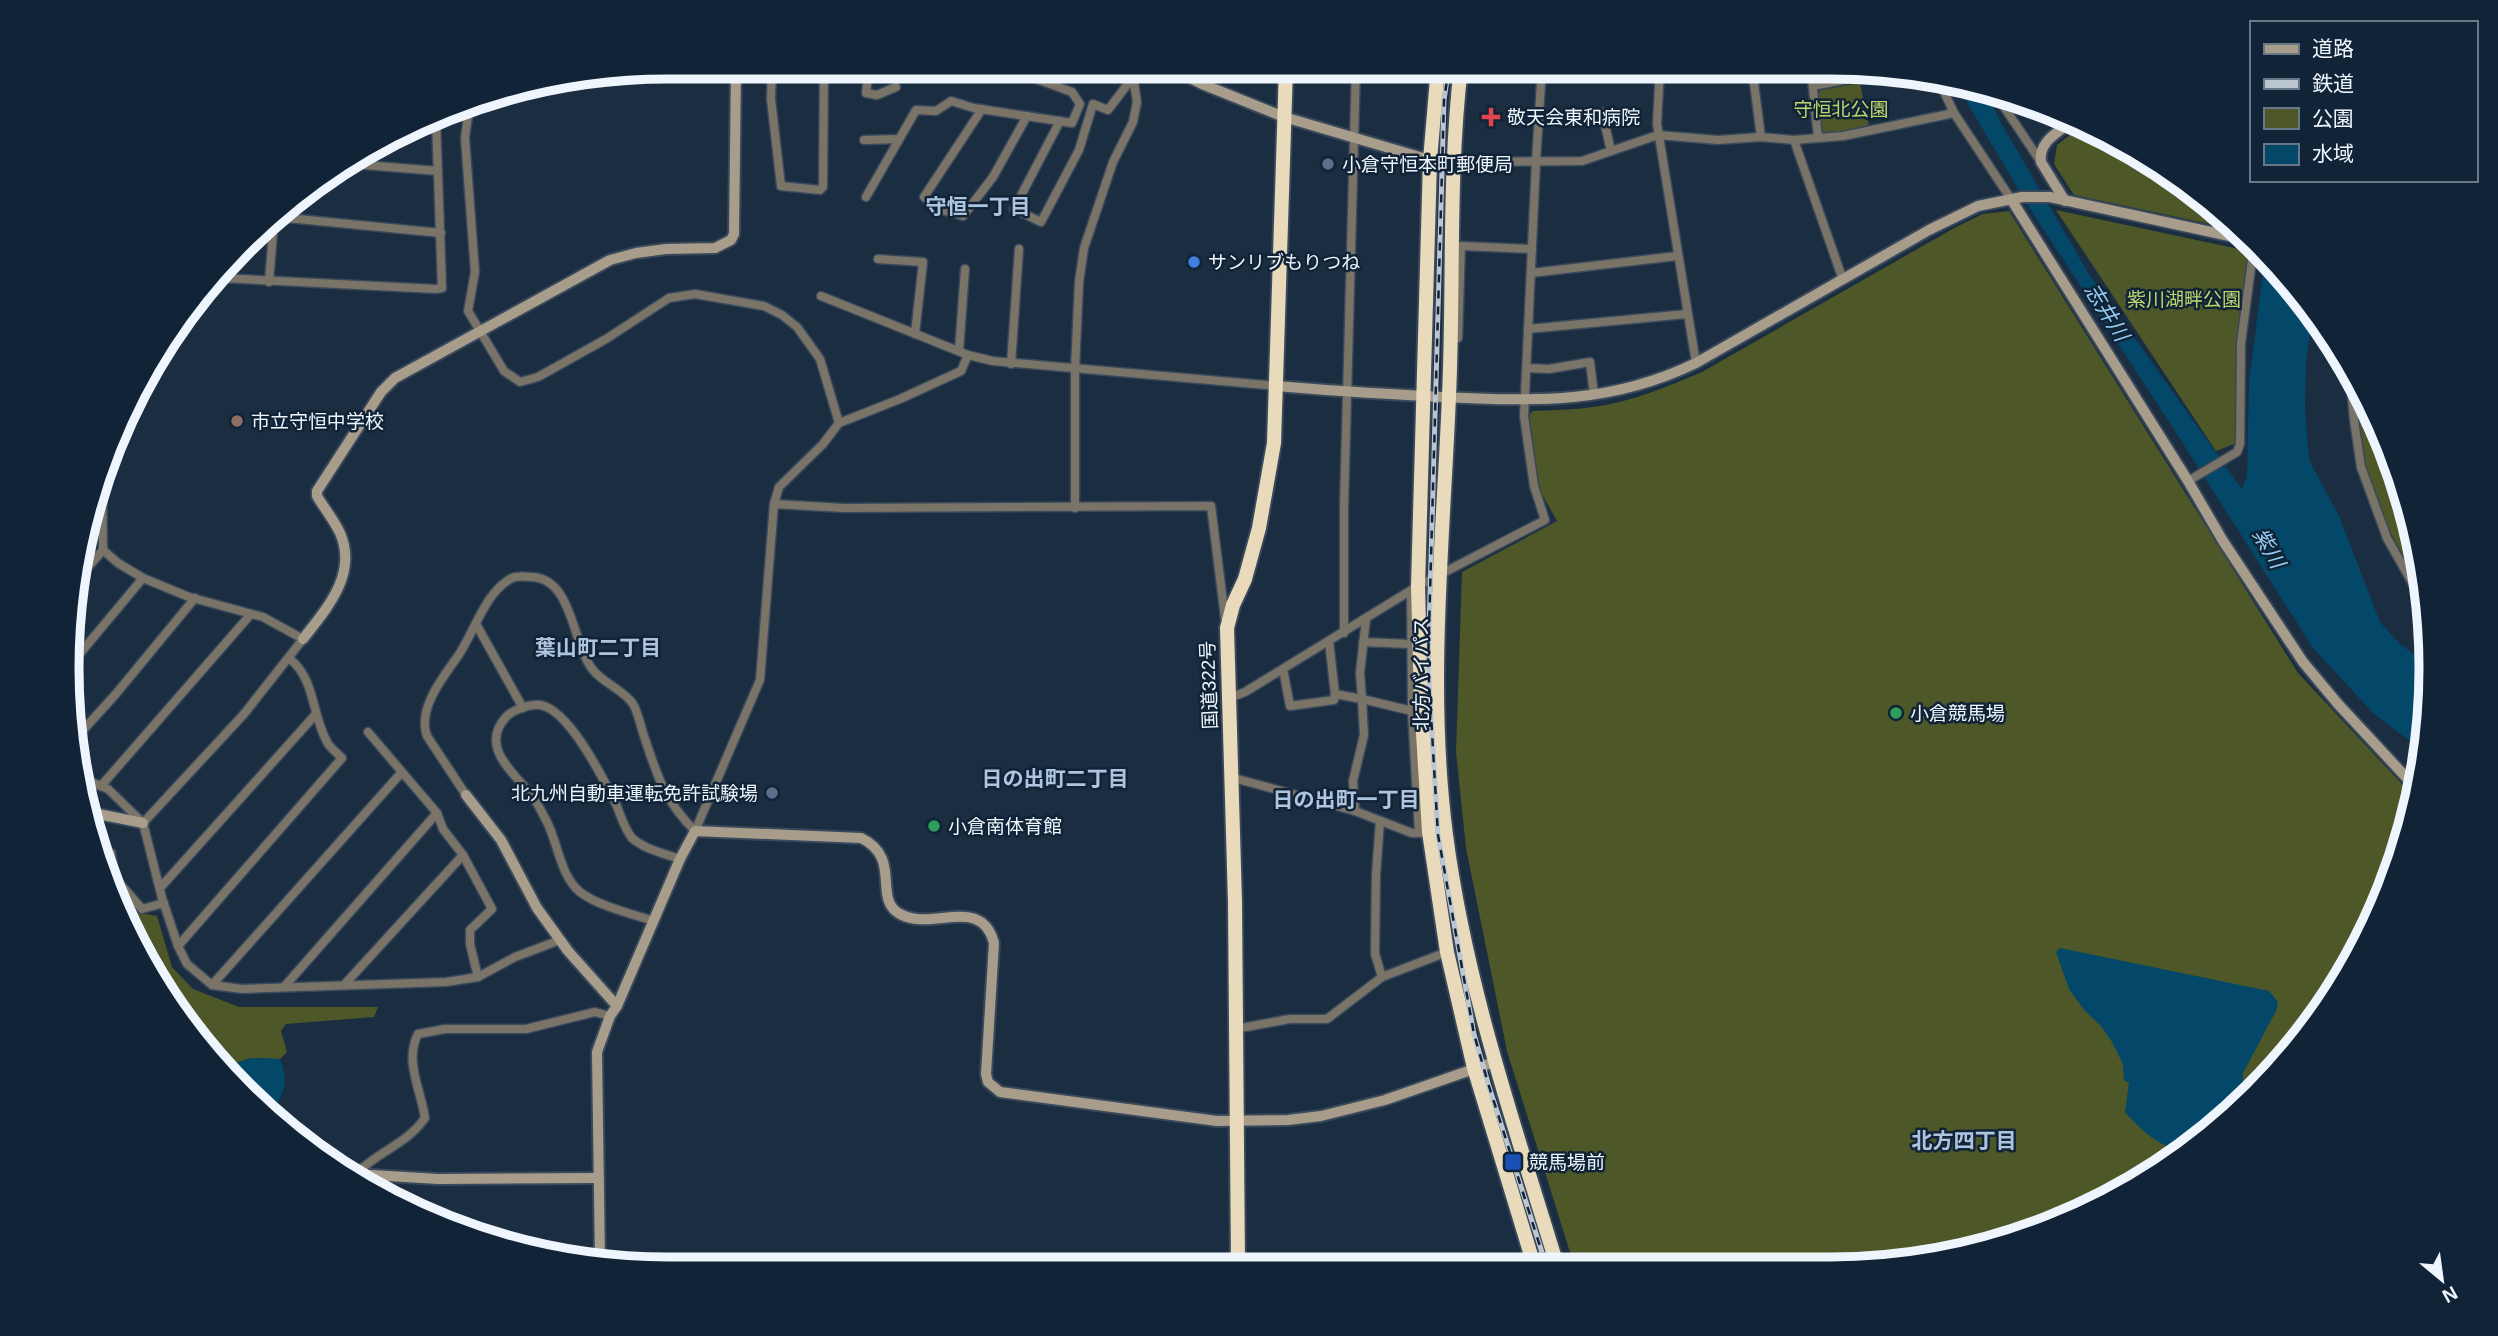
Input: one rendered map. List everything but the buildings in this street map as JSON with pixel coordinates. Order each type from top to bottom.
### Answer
[{"type":"highway","name":"国道322号","points":[[1238,1257],[1235,902],[1227,628],[1233,605],[1245,579],[1267,493],[1274,443],[1286,79]]},
{"type":"highway","name":"北方バイパス","points":[[1437,79],[1430,160],[1424,396],[1415,588],[1424,833],[1447,952],[1474,1068],[1532,1257]]},
{"type":"highway","name":"北方バイパス","points":[[1460,79],[1454,162],[1449,397],[1442,507],[1439,701],[1446,833],[1455,888],[1494,1062],[1555,1257]]},
{"type":"street","points":[[143,823],[244,713],[336,594],[345,572],[345,554],[340,533],[317,496],[318,486],[381,392],[395,378],[610,260],[666,249],[715,248],[731,240],[734,234],[736,79]]},
{"type":"street","points":[[772,79],[771,99],[781,186],[820,190],[823,187],[824,79]]},
{"type":"street","points":[[868,79],[866,93],[877,94],[896,87]]},
{"type":"street","points":[[866,197],[916,110],[936,111],[951,101],[982,109],[1072,123],[1080,104],[1072,92],[1037,79]]},
{"type":"street","points":[[1060,121],[1014,209],[1041,222],[1079,150],[1093,104],[1108,110],[1131,79]]},
{"type":"street","points":[[1075,508],[1075,369],[1079,282],[1084,248],[1113,162],[1133,122],[1138,102],[1133,79]]},
{"type":"street","points":[[1192,79],[1284,117],[1430,160],[1454,162],[1582,161],[1658,135],[1718,140],[1761,137],[1794,140],[1843,136],[1954,113]]},
{"type":"street","points":[[1344,633],[1356,79]]},
{"type":"street","points":[[1230,698],[1344,633],[1415,588],[1545,520],[1534,486],[1524,416],[1541,79]]},
{"type":"street","points":[[1660,79],[1658,135],[1696,363]]},
{"type":"street","points":[[1753,79],[1761,137]]},
{"type":"street","points":[[1812,79],[1818,138]]},
{"type":"street","points":[[1813,86],[1846,79]]},
{"type":"street","points":[[1943,90],[1954,113],[2017,198],[2223,541],[2303,662],[2408,780]]},
{"type":"street","points":[[2002,105],[2065,201]]},
{"type":"street","points":[[982,109],[925,197],[942,210],[964,216],[993,177],[1027,116]]},
{"type":"street","points":[[1602,112],[1611,151]]},
{"type":"street","points":[[468,114],[465,138],[475,272],[468,311],[504,371],[520,382],[527,382],[606,339],[669,299],[678,295],[695,294],[764,306],[797,327],[820,359],[839,424]]},
{"type":"street","points":[[226,278],[440,289],[443,285],[436,127]]},
{"type":"street","points":[[2040,162],[2041,148],[2064,128]]},
{"type":"street","points":[[864,140],[899,139]]},
{"type":"street","points":[[1794,140],[1843,280]]},
{"type":"street","points":[[362,165],[438,171]]},
{"type":"street","points":[[821,296],[964,353],[1011,364],[1031,363],[1347,392],[1525,401],[1594,395],[1637,386],[1672,374],[1978,206],[2017,198],[2050,197],[2231,236]]},
{"type":"street","points":[[287,219],[441,233]]},
{"type":"street","points":[[269,282],[275,229]]},
{"type":"street","points":[[1450,342],[1458,338],[1461,246],[1532,249]]},
{"type":"street","points":[[1011,364],[1019,249]]},
{"type":"street","points":[[1531,273],[1677,256]]},
{"type":"street","points":[[2188,481],[2237,452],[2240,443],[2241,344],[2252,257]]},
{"type":"street","points":[[878,259],[923,262],[915,334]]},
{"type":"street","points":[[600,1253],[597,1052],[610,1016],[617,1006],[760,680],[774,504],[779,487],[823,444],[839,424],[961,371],[964,353],[965,269]]},
{"type":"street","points":[[1528,329],[1687,314]]},
{"type":"street","points":[[1527,368],[1549,369],[1590,362],[1594,395]]},
{"type":"street","points":[[2352,395],[2361,467],[2387,538],[2413,584]]},
{"type":"street","points":[[88,567],[103,550],[102,504]]},
{"type":"street","points":[[774,504],[844,508],[1211,506],[1227,628]]},
{"type":"street","points":[[103,550],[118,563],[144,578],[195,598],[271,620],[303,639]]},
{"type":"street","points":[[617,1006],[560,940],[537,908],[501,840],[466,795],[423,726],[427,710],[443,678],[476,624],[499,587],[515,576],[541,578],[557,589],[568,609],[581,650],[593,671],[633,703],[662,789],[678,815],[695,831],[860,838],[873,844],[886,867],[886,892],[891,906],[898,914],[911,919],[974,918],[984,922],[994,943],[986,1074],[988,1082],[1000,1092],[1217,1121],[1288,1120],[1321,1116],[1385,1100],[1494,1062]]},
{"type":"street","points":[[79,654],[144,578]]},
{"type":"street","points":[[1415,588],[1410,644],[1412,711],[1424,833]]},
{"type":"street","points":[[82,731],[195,598]]},
{"type":"street","points":[[101,786],[251,614]]},
{"type":"street","points":[[1355,811],[1353,781],[1364,735],[1360,673],[1366,619]]},
{"type":"street","points":[[476,624],[523,708]]},
{"type":"street","points":[[1283,669],[1290,706],[1334,700],[1329,641]]},
{"type":"street","points":[[1363,642],[1410,644]]},
{"type":"street","points":[[178,946],[342,758],[328,744],[316,714],[307,678],[289,658]]},
{"type":"street","points":[[1335,694],[1412,711]]},
{"type":"street","points":[[654,921],[610,906],[580,891],[566,872],[548,822],[533,797],[503,763],[495,744],[497,730],[507,715],[523,708],[541,705],[556,713],[586,750],[605,782],[631,837],[650,848],[680,859]]},
{"type":"street","points":[[160,888],[316,714]]},
{"type":"street","points":[[368,732],[437,813],[443,829],[463,855],[492,909],[470,930],[470,944],[478,977]]},
{"type":"street","points":[[212,985],[402,772]]},
{"type":"street","points":[[1230,776],[1355,811],[1412,833],[1446,833]]},
{"type":"street","points":[[90,781],[108,789],[143,823],[178,946],[187,964],[212,985],[242,989],[446,982],[478,977],[515,957],[560,940]]},
{"type":"street","points":[[284,987],[437,813]]},
{"type":"street","points":[[97,814],[143,823]]},
{"type":"street","points":[[1380,821],[1375,954],[1382,977]]},
{"type":"street","points":[[344,985],[463,855]]},
{"type":"street","points":[[123,891],[142,909],[164,903]]},
{"type":"street","points":[[1235,1029],[1290,1019],[1327,1019],[1382,977],[1447,952]]},
{"type":"street","points":[[360,1170],[414,1134],[425,1118],[412,1066],[412,1046],[418,1034],[446,1029],[526,1029],[595,1012],[610,1016]]},
{"type":"street","points":[[368,1175],[439,1179],[598,1178]]},
{"type":"green space","name":"守恒北公園","points":[[1860,83],[1869,126],[1822,132],[1817,95],[1821,90]]},
{"type":"green space","points":[[2073,132],[2091,140],[2157,178],[2220,226],[2074,195],[2054,164],[2057,145]]},
{"type":"green space","name":"紫川湖畔公園","points":[[2056,210],[2248,252],[2236,349],[2237,443],[2216,451]]},
{"type":"green space","name":"小倉競馬場","points":[[2009,211],[2298,673],[2407,789],[2388,857],[2374,893],[2340,963],[2320,995],[2273,1057],[2247,1085],[2219,1111],[2157,1158],[2091,1196],[2019,1226],[1983,1237],[1907,1252],[1830,1257],[1571,1257],[1507,1051],[1466,848],[1456,752],[1462,572],[1557,521],[1539,489],[1529,415],[1533,411],[1607,405],[1689,378],[1983,214]]},
{"type":"green space","points":[[2357,405],[2388,479],[2411,569],[2382,517],[2365,464]]},
{"type":"green space","points":[[128,902],[141,913],[157,916],[172,967],[193,989],[239,1007],[378,1007],[374,1017],[286,1024],[281,1031],[287,1052],[280,1059],[251,1058],[234,1064],[225,1057],[178,995],[158,963]]},
{"type":"water","points":[[1962,94],[1990,101],[2089,274],[2242,489],[2247,477],[2249,382],[2264,269],[2311,328],[2306,361],[2305,408],[2309,460],[2339,516],[2380,622],[2400,644],[2419,658],[2414,744],[2374,714],[2313,648],[2027,204]]},
{"type":"water","points":[[2060,948],[2269,991],[2278,1002],[2276,1011],[2243,1073],[2244,1088],[2171,1148],[2145,1132],[2125,1112],[2129,1083],[2124,1080],[2123,1064],[2101,1026],[2084,1010],[2069,989],[2056,952]]},
{"type":"water","points":[[251,1058],[280,1059],[285,1081],[274,1107],[231,1063]]},
{"type":"railway","points":[[1447,79],[1444,100],[1428,664],[1438,835],[1474,1034],[1543,1257]]},
{"type":"place","name":"敬天会東和病院","points":[[1491,117]]},
{"type":"place","name":"小倉守恒本町郵便局","points":[[1328,164]]},
{"type":"place","name":"サンリブもりつね","points":[[1194,262]]},
{"type":"place","name":"市立守恒中学校","points":[[237,421]]},
{"type":"place","name":"小倉競馬場","points":[[1896,713]]},
{"type":"place","name":"北九州自動車運転免許試験場","points":[[772,793]]},
{"type":"place","name":"小倉南体育館","points":[[934,826]]},
{"type":"place","name":"競馬場前","points":[[1513,1162]]},
{"type":"district","name":"守恒一丁目","points":[[978,206]]},
{"type":"district","name":"葉山町二丁目","points":[[598,647]]},
{"type":"district","name":"日の出町二丁目","points":[[1055,778]]},
{"type":"district","name":"日の出町一丁目","points":[[1346,799]]},
{"type":"district","name":"北方四丁目","points":[[1964,1140]]},
{"type":"water label","name":"志井川","points":[[2107,312]]},
{"type":"water label","name":"紫川","points":[[2269,548]]}]
